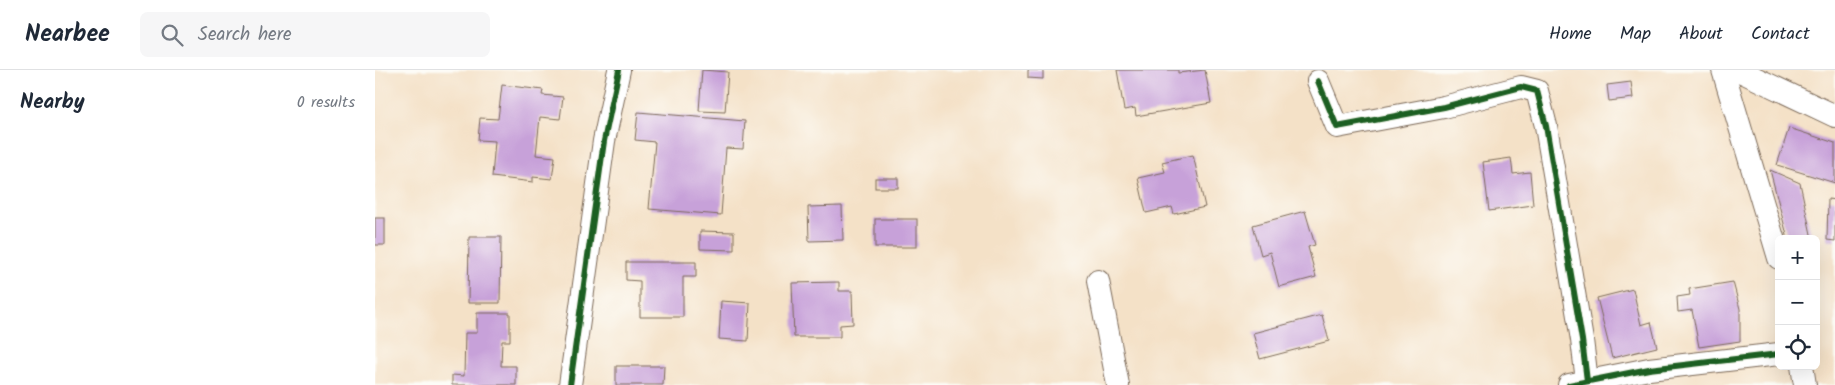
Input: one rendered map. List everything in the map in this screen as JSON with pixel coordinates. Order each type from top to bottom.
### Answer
[{"type":"street","points":[[570,385],[604,141],[619,70]]},
{"type":"street","points":[[1723,70],[1775,245]]},
{"type":"street","points":[[1738,70],[1835,116]]},
{"type":"street","points":[[1318,81],[1337,127],[1444,107],[1521,87],[1537,91],[1547,126],[1582,340],[1578,383],[1649,369],[1775,354]]},
{"type":"street","points":[[1098,281],[1118,385]]},
{"type":"street","points":[[1803,370],[1805,385]]},
{"type":"building","points":[[702,70],[728,72],[725,112],[699,111]]},
{"type":"building","points":[[1028,70],[1043,70],[1043,79],[1028,78]]},
{"type":"building","points":[[1117,70],[1178,70],[1178,73],[1205,70],[1211,103],[1136,116],[1135,108],[1124,110]]},
{"type":"building","points":[[1631,82],[1633,98],[1609,101],[1607,85]]},
{"type":"building","points":[[502,85],[543,90],[542,95],[563,97],[560,119],[540,117],[536,155],[555,157],[552,179],[533,177],[533,182],[492,177],[495,141],[478,140],[480,118],[498,119]]},
{"type":"building","points":[[638,112],[745,121],[743,149],[726,148],[721,215],[649,209],[655,142],[635,140]]},
{"type":"building","points":[[1789,128],[1835,143],[1835,183],[1777,165]]},
{"type":"building","points":[[1193,155],[1205,207],[1174,214],[1172,207],[1146,213],[1138,178],[1165,172],[1162,162]]},
{"type":"building","points":[[1511,158],[1513,174],[1530,172],[1533,205],[1489,211],[1483,162]]},
{"type":"building","points":[[1770,170],[1800,183],[1811,235],[1787,235]]},
{"type":"building","points":[[875,178],[898,178],[898,188],[875,188]]},
{"type":"building","points":[[1828,199],[1835,200],[1835,241],[1827,240]]},
{"type":"building","points":[[842,206],[843,240],[809,241],[808,207]]},
{"type":"building","points":[[1305,211],[1315,245],[1308,247],[1316,277],[1279,287],[1270,252],[1261,255],[1253,225]]},
{"type":"building","points":[[375,218],[385,218],[385,245],[375,245]]},
{"type":"building","points":[[875,219],[917,219],[917,247],[875,247]]},
{"type":"building","points":[[700,231],[734,232],[734,250],[700,249]]},
{"type":"building","points":[[469,237],[501,237],[500,303],[468,303]]},
{"type":"building","points":[[626,262],[696,262],[696,277],[683,277],[683,317],[640,317],[640,281],[626,280]]},
{"type":"building","points":[[839,282],[839,291],[852,291],[853,324],[840,325],[840,337],[794,337],[792,283]]},
{"type":"building","points":[[1733,282],[1740,309],[1740,341],[1699,347],[1692,310],[1678,312],[1677,297],[1690,295],[1689,289]]},
{"type":"building","points":[[1633,289],[1641,325],[1651,322],[1657,347],[1612,358],[1597,298]]},
{"type":"building","points":[[721,301],[750,303],[748,341],[719,339]]},
{"type":"building","points":[[477,313],[510,313],[510,341],[502,341],[501,366],[516,366],[516,385],[452,385],[452,375],[464,376],[465,333],[477,333]]},
{"type":"building","points":[[1322,315],[1329,341],[1260,359],[1253,333]]},
{"type":"building","points":[[616,366],[664,366],[663,385],[616,385]]},
{"type":"cycle path","points":[[570,385],[604,141],[619,70]]},
{"type":"cycle path","points":[[1318,81],[1337,127],[1444,107],[1521,87],[1537,91],[1546,126],[1582,340],[1587,381]]},
{"type":"cycle path","points":[[1569,385],[1649,369],[1775,354]]}]
